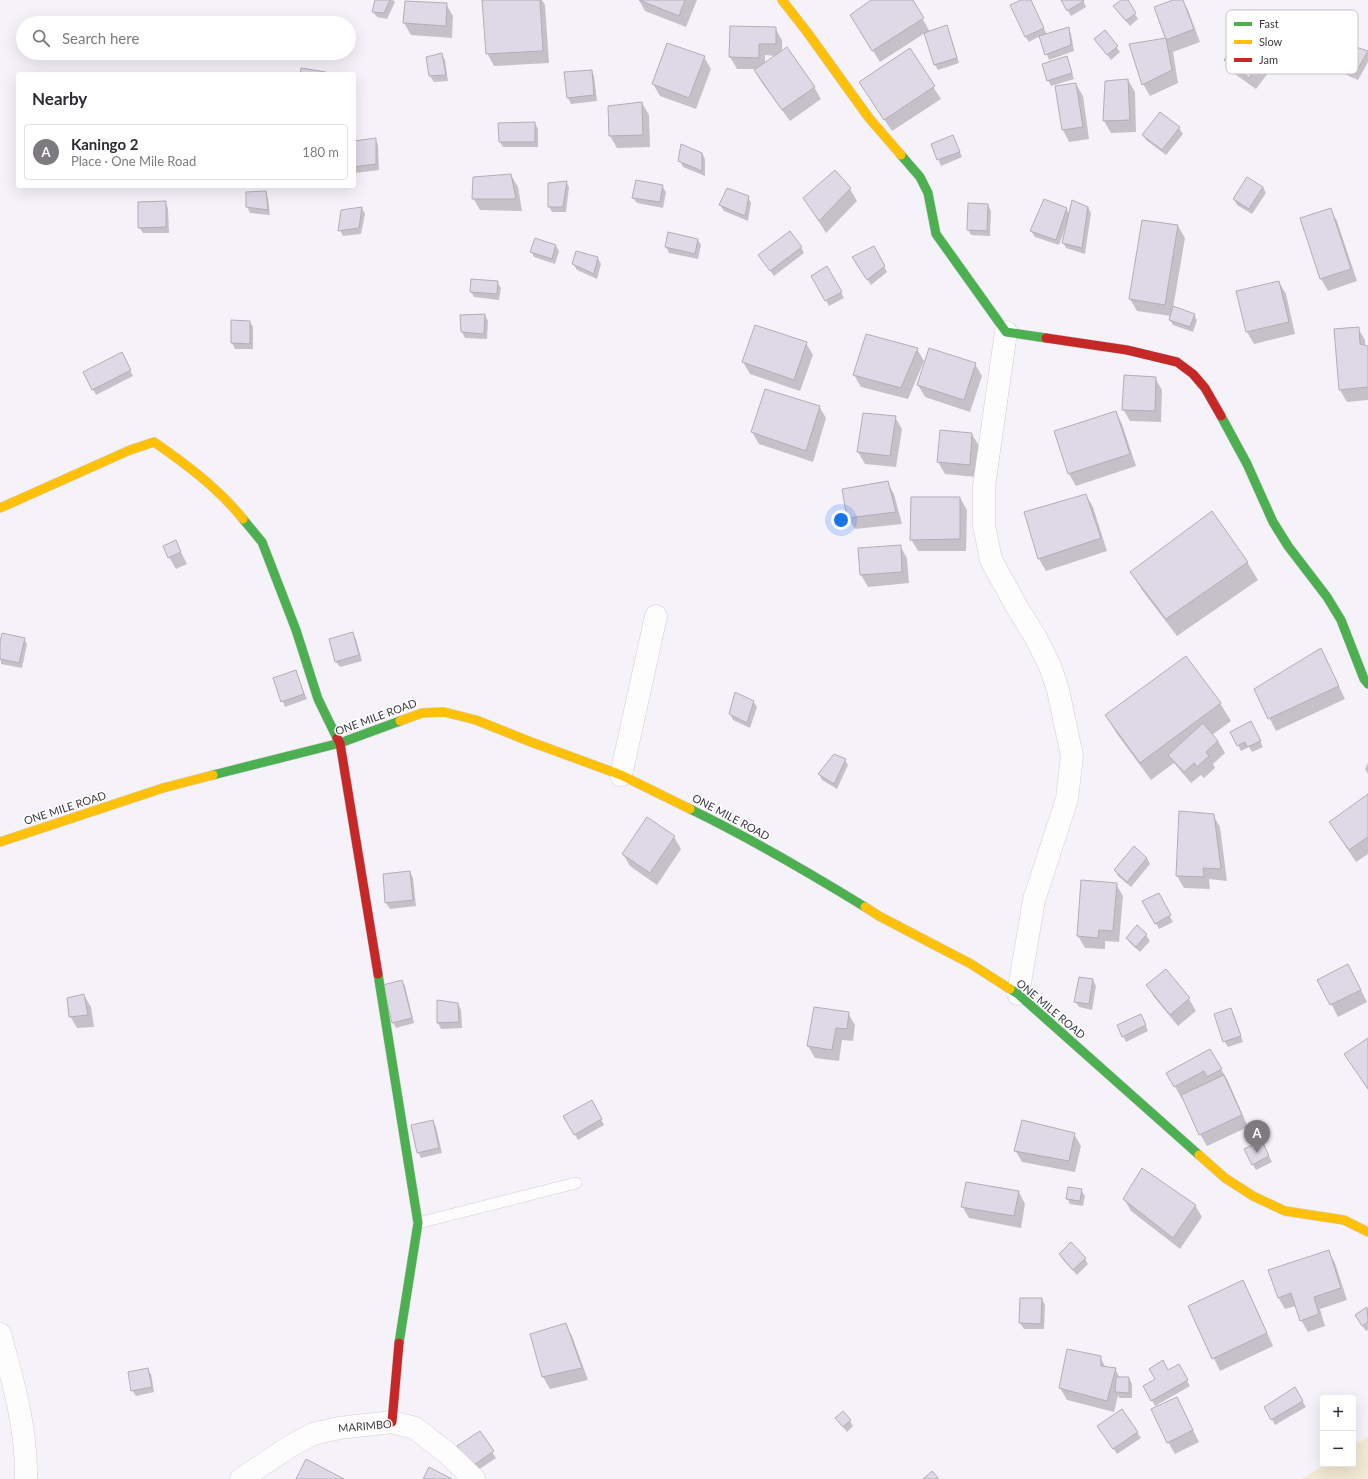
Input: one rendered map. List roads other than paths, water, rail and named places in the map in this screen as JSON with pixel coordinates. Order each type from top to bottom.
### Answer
[{"type":"street","points":[[782,0],[869,118],[920,177],[928,193],[936,234],[1006,332],[984,486],[984,525],[991,560],[1004,585],[1036,638],[1050,666],[1058,690],[1072,756],[1067,799],[1034,900],[1018,994]]},
{"type":"street","points":[[1006,332],[1127,350],[1177,362],[1193,374],[1205,388],[1247,464],[1273,522],[1288,546],[1327,597],[1341,620],[1356,661],[1364,679],[1368,684]]},
{"type":"street","points":[[0,508],[130,450],[154,442],[190,467],[234,508],[262,542],[296,630],[318,699],[340,743],[418,1223],[399,1344],[392,1422]]},
{"type":"street","points":[[621,775],[656,616]]},
{"type":"street","name":"ONE MILE ROAD","points":[[0,842],[163,788],[340,743],[422,713],[444,712],[476,720],[621,775],[722,824],[820,879],[879,916],[971,964],[1018,994],[1225,1178],[1253,1196],[1285,1211],[1344,1220],[1368,1232]]},
{"type":"street","points":[[0,1334],[18,1399],[26,1460],[26,1479]]},
{"type":"street","name":"MARIMBO","points":[[241,1479],[289,1447],[313,1434],[339,1428],[392,1422],[415,1428],[446,1452],[474,1479]]},
{"type":"lane","points":[[418,1223],[576,1183]]},
{"type":"place","name":"Kaningo 2","points":[[1257,1153]]}]
